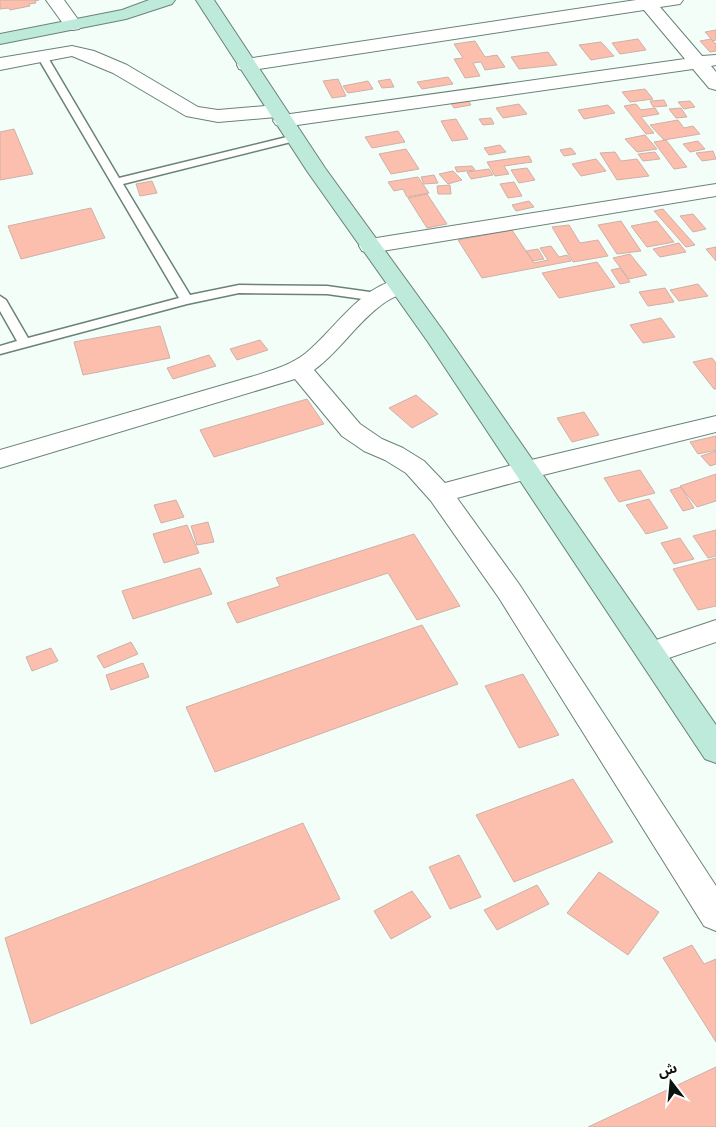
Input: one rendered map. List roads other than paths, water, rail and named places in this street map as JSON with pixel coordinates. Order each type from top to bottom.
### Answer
[{"type":"street","points":[[55,0],[74,25]]},
{"type":"street","points":[[0,39],[126,14],[166,0]]},
{"type":"street","points":[[205,0],[246,65],[370,246],[387,291],[436,337],[716,750]]},
{"type":"street","points":[[246,65],[647,2],[674,0]]},
{"type":"street","points":[[647,2],[716,84]]},
{"type":"street","points":[[0,64],[72,51],[88,54],[194,112],[285,123],[716,60]]},
{"type":"street","points":[[370,246],[716,190]]},
{"type":"street","points":[[0,459],[263,382],[300,369],[316,357],[356,314],[387,291]]},
{"type":"street","points":[[300,369],[351,430],[373,445],[394,454],[415,467],[440,494],[509,591],[716,915]]},
{"type":"street","points":[[440,494],[527,470],[716,424]]},
{"type":"street","points":[[651,653],[716,631]]},
{"type":"lane","points":[[42,56],[186,300]]},
{"type":"lane","points":[[116,182],[285,123]]},
{"type":"lane","points":[[0,350],[186,300],[231,291],[258,288],[387,291]]},
{"type":"lane","points":[[0,300],[24,343]]}]
